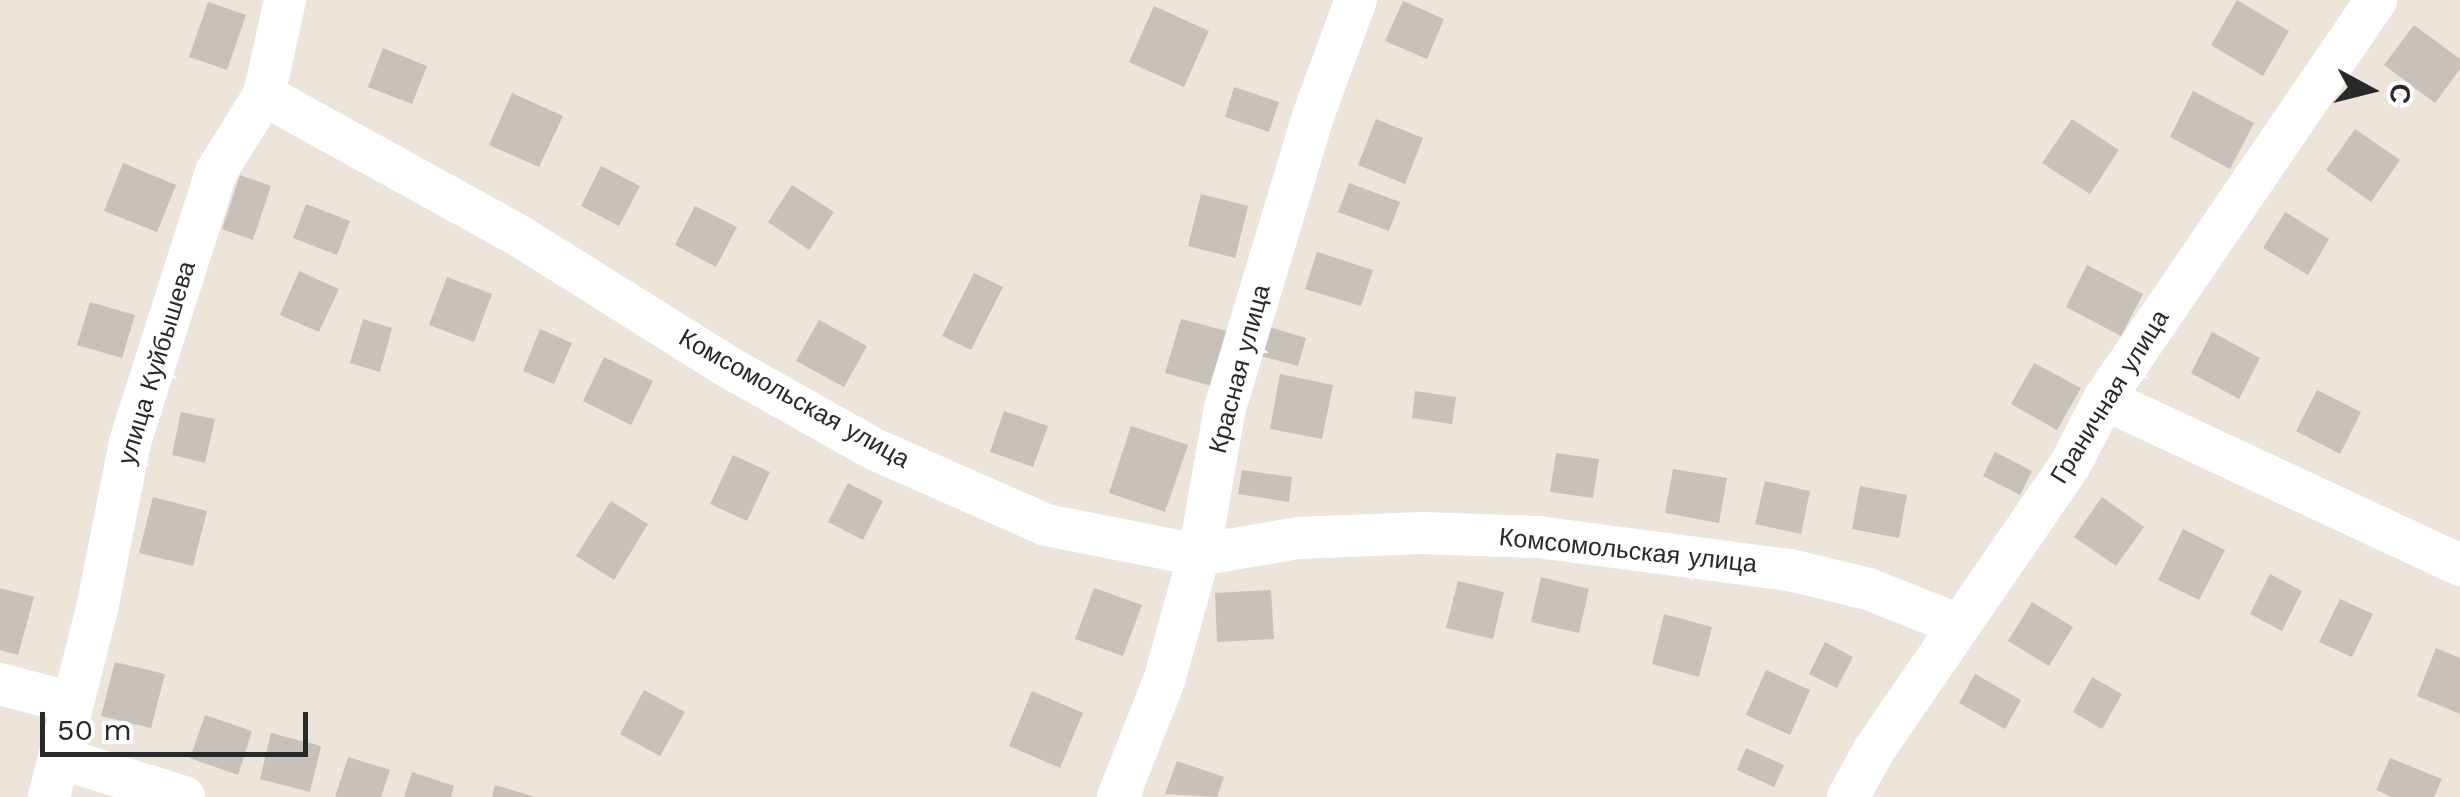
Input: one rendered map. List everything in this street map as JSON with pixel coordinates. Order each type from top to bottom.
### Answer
[{"type":"street","name":"улица Куйбышева","points":[[54,778],[96,609],[130,442],[216,172],[264,95],[285,0]]},
{"type":"street","name":"Красная улица","points":[[1118,797],[1164,681],[1199,555],[1225,408],[1313,116],[1356,0]]},
{"type":"street","name":"Граничная улица","points":[[1848,797],[1874,750],[2070,464],[2104,399],[2376,0]]},
{"type":"street","name":"Комсомольская улица","points":[[264,95],[521,237],[728,366],[876,450],[1046,524],[1199,555],[1298,538],[1422,534],[1538,537],[1790,570],[1868,589],[1959,626]]},
{"type":"street","points":[[2104,399],[2460,565]]},
{"type":"street","points":[[0,684],[72,702]]},
{"type":"street","points":[[54,778],[184,797]]},
{"type":"building","points":[[2237,0],[2289,31],[2263,76],[2211,45]]},
{"type":"building","points":[[1403,1],[1444,19],[1427,59],[1385,41]]},
{"type":"building","points":[[208,2],[246,15],[227,70],[189,57]]},
{"type":"building","points":[[1154,6],[1209,31],[1184,87],[1129,62]]},
{"type":"building","points":[[2414,25],[2460,59],[2460,69],[2435,103],[2384,65]]},
{"type":"building","points":[[383,48],[427,66],[412,104],[368,87]]},
{"type":"building","points":[[1234,87],[1279,102],[1269,132],[1225,117]]},
{"type":"building","points":[[2193,91],[2254,123],[2230,169],[2170,137]]},
{"type":"building","points":[[512,93],[563,116],[539,167],[489,145]]},
{"type":"building","points":[[1376,119],[1423,138],[1405,184],[1358,165]]},
{"type":"building","points":[[2072,119],[2119,150],[2090,194],[2042,163]]},
{"type":"building","points":[[2355,129],[2400,160],[2371,202],[2326,170]]},
{"type":"building","points":[[123,163],[176,185],[157,232],[104,211]]},
{"type":"building","points":[[601,166],[640,186],[619,226],[581,206]]},
{"type":"building","points":[[240,175],[271,186],[253,240],[222,229]]},
{"type":"building","points":[[1349,183],[1400,202],[1389,231],[1338,212]]},
{"type":"building","points":[[792,185],[834,212],[809,250],[768,222]]},
{"type":"building","points":[[1201,194],[1248,206],[1235,258],[1188,246]]},
{"type":"building","points":[[306,204],[350,221],[337,255],[293,238]]},
{"type":"building","points":[[695,206],[737,227],[716,267],[675,245]]},
{"type":"building","points":[[2285,212],[2329,239],[2308,275],[2263,248]]},
{"type":"building","points":[[1317,252],[1373,270],[1361,306],[1305,289]]},
{"type":"building","points":[[2087,265],[2143,294],[2121,336],[2066,307]]},
{"type":"building","points":[[299,271],[339,289],[319,332],[280,315]]},
{"type":"building","points":[[974,273],[1003,287],[971,350],[942,336]]},
{"type":"building","points":[[447,277],[492,294],[474,342],[429,325]]},
{"type":"building","points":[[90,302],[135,315],[122,358],[77,345]]},
{"type":"building","points":[[363,319],[392,328],[380,372],[350,363]]},
{"type":"building","points":[[1181,319],[1227,331],[1212,386],[1165,373]]},
{"type":"building","points":[[819,320],[867,346],[844,387],[796,361]]},
{"type":"building","points":[[1262,325],[1306,338],[1298,366],[1254,354]]},
{"type":"building","points":[[540,329],[572,343],[554,384],[523,371]]},
{"type":"building","points":[[2212,332],[2260,358],[2239,399],[2191,373]]},
{"type":"building","points":[[604,357],[653,381],[631,425],[583,401]]},
{"type":"building","points":[[2034,363],[2081,388],[2057,430],[2011,404]]},
{"type":"building","points":[[1280,374],[1333,385],[1322,439],[1270,429]]},
{"type":"building","points":[[2317,390],[2361,412],[2340,454],[2296,431]]},
{"type":"building","points":[[1415,391],[1456,397],[1452,424],[1412,418]]},
{"type":"building","points":[[1004,411],[1048,426],[1033,467],[990,452]]},
{"type":"building","points":[[181,412],[215,419],[205,463],[172,455]]},
{"type":"building","points":[[1131,426],[1188,445],[1165,512],[1109,493]]},
{"type":"building","points":[[1995,452],[2032,471],[2020,495],[1983,476]]},
{"type":"building","points":[[1556,453],[1599,459],[1593,498],[1550,492]]},
{"type":"building","points":[[733,455],[770,472],[747,521],[710,504]]},
{"type":"building","points":[[1673,469],[1727,478],[1719,523],[1665,513]]},
{"type":"building","points":[[1242,470],[1292,477],[1289,502],[1238,494]]},
{"type":"building","points":[[1765,481],[1810,491],[1801,534],[1755,524]]},
{"type":"building","points":[[848,483],[883,501],[863,540],[828,522]]},
{"type":"building","points":[[1860,486],[1907,495],[1899,538],[1852,529]]},
{"type":"building","points":[[153,497],[207,511],[193,566],[139,553]]},
{"type":"building","points":[[2102,497],[2144,527],[2116,566],[2074,537]]},
{"type":"building","points":[[611,501],[648,524],[614,580],[576,556]]},
{"type":"building","points":[[2183,529],[2225,550],[2199,600],[2158,580]]},
{"type":"building","points":[[2270,574],[2302,591],[2282,631],[2250,614]]},
{"type":"building","points":[[1541,577],[1589,589],[1579,633],[1531,622]]},
{"type":"building","points":[[1458,581],[1504,592],[1493,639],[1446,628]]},
{"type":"building","points":[[0,588],[34,597],[18,655],[0,650]]},
{"type":"building","points":[[1094,588],[1142,605],[1123,656],[1075,639]]},
{"type":"building","points":[[1271,590],[1274,639],[1217,642],[1215,593]]},
{"type":"building","points":[[2340,599],[2373,614],[2352,657],[2319,642]]},
{"type":"building","points":[[2032,602],[2073,627],[2049,666],[2008,641]]},
{"type":"building","points":[[1664,614],[1712,627],[1699,677],[1652,664]]},
{"type":"building","points":[[1825,642],[1853,657],[1837,688],[1809,674]]},
{"type":"building","points":[[2436,648],[2460,658],[2460,714],[2417,696]]},
{"type":"building","points":[[115,662],[165,674],[151,728],[101,716]]},
{"type":"building","points":[[1766,670],[1810,690],[1790,735],[1746,715]]},
{"type":"building","points":[[1975,674],[2021,700],[2005,729],[1959,703]]},
{"type":"building","points":[[2092,677],[2122,694],[2102,729],[2073,712]]},
{"type":"building","points":[[644,690],[685,712],[660,756],[620,734]]},
{"type":"building","points":[[1032,691],[1083,713],[1060,768],[1009,746]]},
{"type":"building","points":[[205,715],[252,731],[238,775],[190,758]]},
{"type":"building","points":[[271,733],[321,746],[310,792],[260,779]]},
{"type":"building","points":[[1746,748],[1784,765],[1774,787],[1737,770]]},
{"type":"building","points":[[348,757],[390,770],[381,797],[335,797]]},
{"type":"building","points":[[2390,758],[2442,779],[2434,797],[2392,797],[2376,790]]},
{"type":"building","points":[[1177,761],[1224,777],[1217,797],[1165,794]]},
{"type":"building","points":[[412,772],[454,786],[451,797],[404,797]]},
{"type":"building","points":[[495,785],[532,796],[532,797],[492,797]]}]
